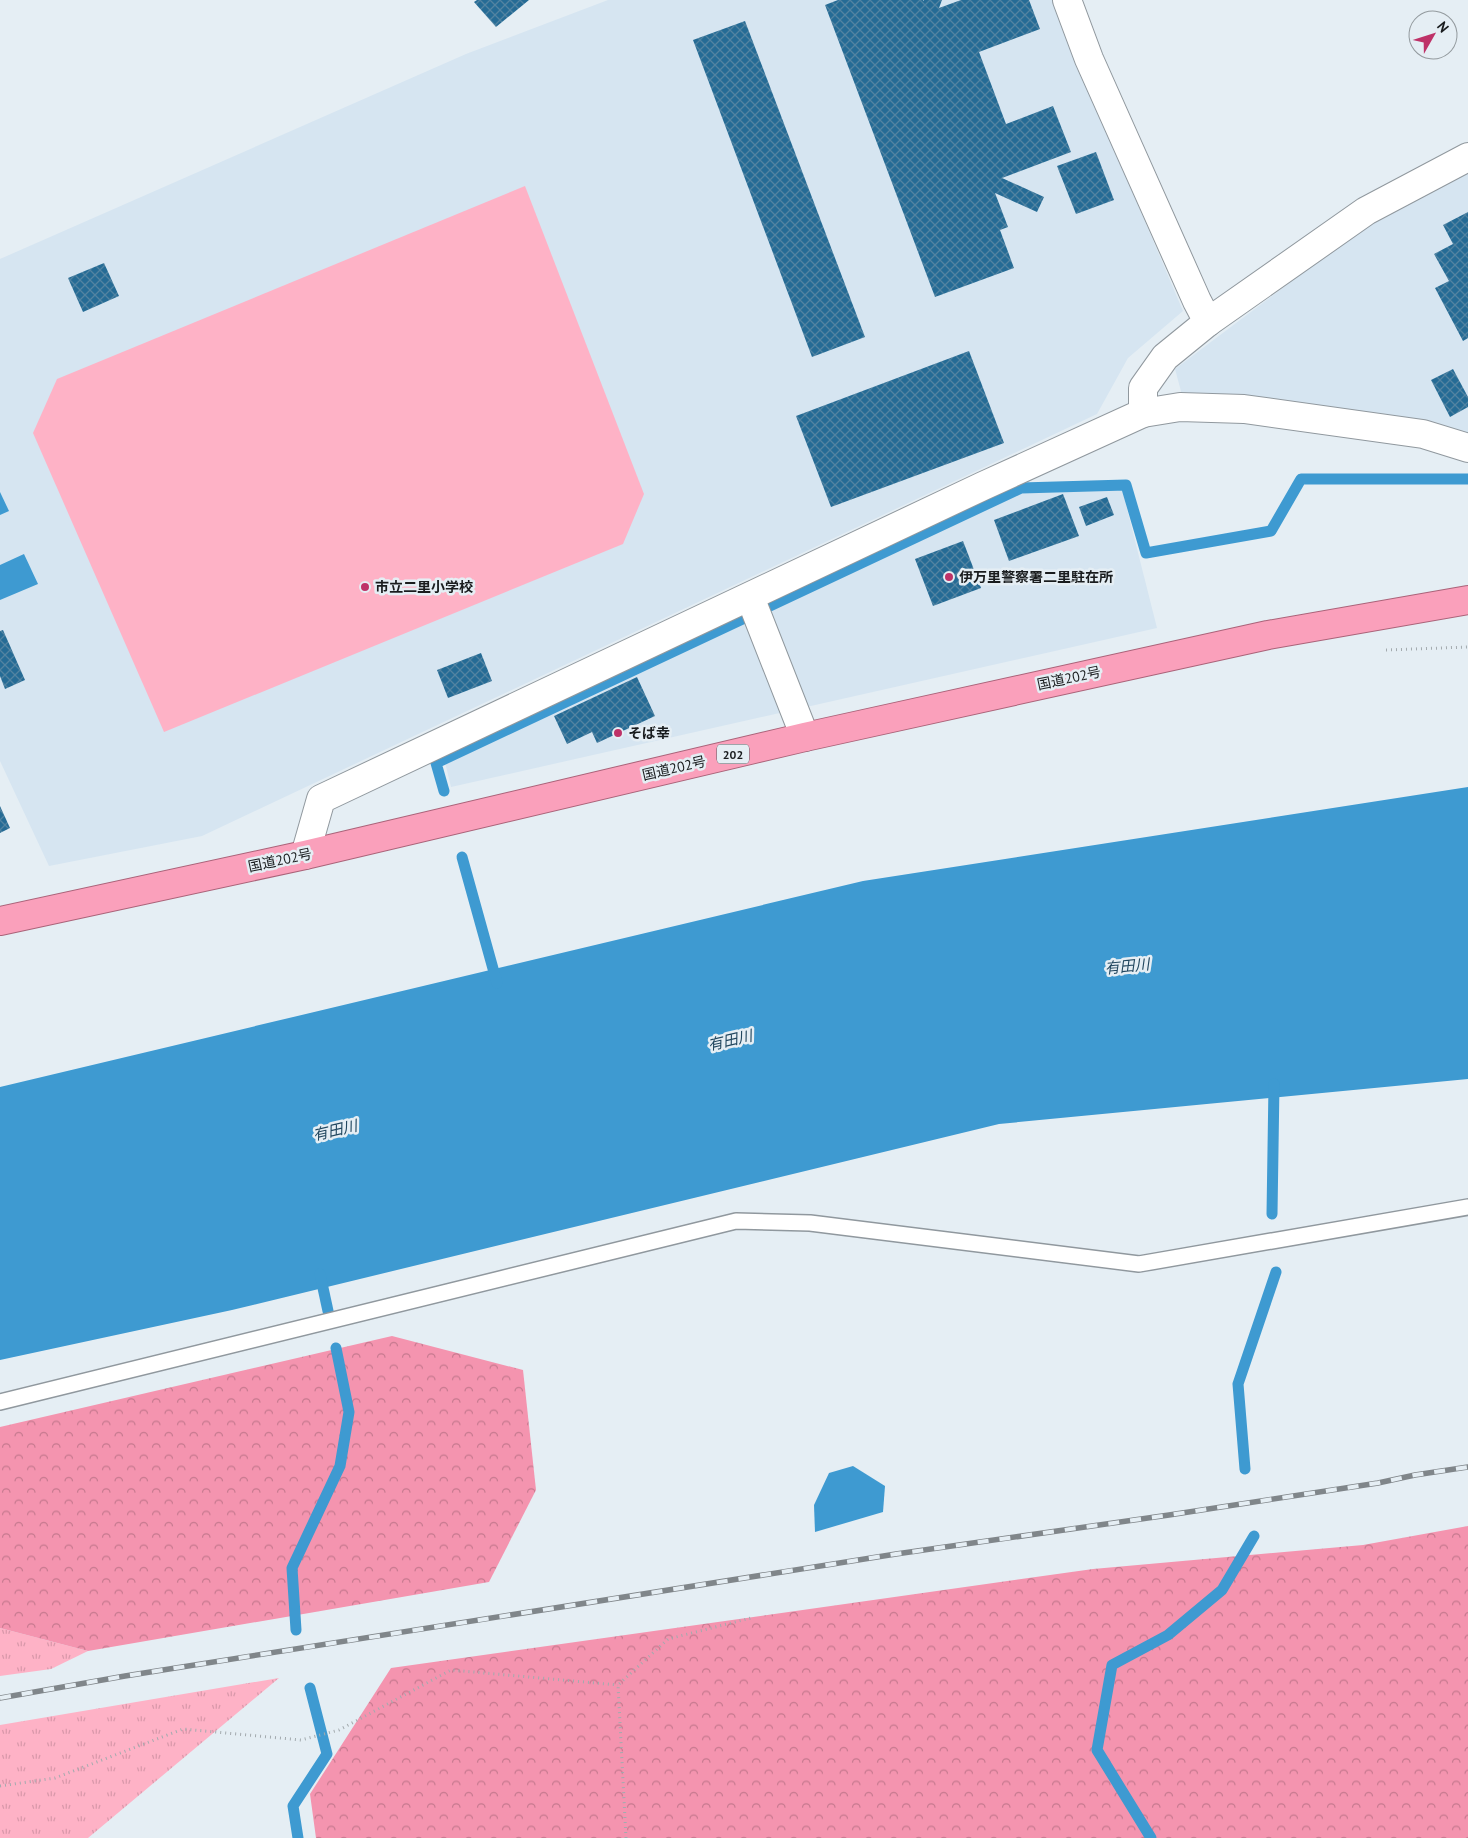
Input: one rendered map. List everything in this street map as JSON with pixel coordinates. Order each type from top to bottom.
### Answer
[{"type":"highway","name":"国道202号","points":[[0,921],[305,855],[805,737],[1268,635],[1468,600]]},
{"type":"street","points":[[1068,0],[1089,59],[1208,322]]},
{"type":"street","points":[[1142,413],[1143,388],[1165,357],[1208,322],[1366,212],[1468,157]]},
{"type":"street","points":[[305,855],[321,799],[983,486],[1142,413],[1180,407],[1244,408],[1423,434],[1468,448]]},
{"type":"street","points":[[750,597],[805,737]]},
{"type":"lane","points":[[0,1402],[736,1221],[810,1223],[1139,1264],[1468,1207]]},
{"type":"path","points":[[0,1786],[55,1778],[183,1729],[301,1740],[339,1730],[451,1670],[618,1685],[668,1639],[750,1618]]},
{"type":"path","points":[[618,1685],[626,1838]]},
{"type":"shaded area","name":"市立二里小学校","points":[[608,0],[1055,0],[1080,68],[1183,311],[1128,358],[1097,414],[202,836],[49,866],[0,761],[0,259],[466,54]]},
{"type":"shaded area","points":[[1468,173],[1468,435],[1182,395],[1175,369],[1356,233]]},
{"type":"shaded area","points":[[1120,481],[1157,628],[451,787],[443,754],[1021,483]]},
{"type":"green space","points":[[525,186],[644,494],[623,544],[164,732],[33,433],[57,379]]},
{"type":"green space","points":[[392,1336],[523,1370],[536,1490],[489,1582],[88,1651],[0,1628],[0,1427]]},
{"type":"green space","points":[[1468,1526],[1468,1838],[316,1838],[310,1794],[391,1668],[1093,1569],[1363,1545]]},
{"type":"green space","points":[[0,1628],[88,1651],[51,1669],[0,1676]]},
{"type":"green space","points":[[279,1678],[88,1838],[0,1838],[0,1725]]},
{"type":"water","points":[[0,492],[9,511],[0,515]]},
{"type":"water","points":[[24,554],[38,584],[0,600],[0,565]]},
{"type":"water","name":"有田川","points":[[1468,787],[1468,1079],[999,1124],[232,1310],[0,1360],[0,1087],[863,881]]},
{"type":"water","points":[[853,1466],[885,1486],[883,1512],[815,1532],[814,1505],[829,1473]]},
{"type":"building","points":[[477,0],[529,0],[496,27],[474,2]]},
{"type":"building","points":[[838,0],[942,0],[939,8],[961,0],[1029,0],[1040,29],[979,52],[1006,124],[1053,106],[1071,152],[1002,178],[1044,197],[1037,212],[995,193],[1008,227],[1000,230],[1014,268],[935,297],[825,5]]},
{"type":"building","points":[[745,21],[865,337],[812,357],[693,40]]},
{"type":"building","points":[[1096,152],[1114,200],[1076,214],[1057,166]]},
{"type":"building","points":[[1468,212],[1468,338],[1463,341],[1435,288],[1449,281],[1434,254],[1453,244],[1443,225]]},
{"type":"building","points":[[104,263],[119,296],[83,312],[68,278]]},
{"type":"building","points":[[969,351],[1004,443],[831,507],[796,416]]},
{"type":"building","points":[[1453,369],[1468,397],[1468,407],[1450,417],[1431,380]]},
{"type":"building","points":[[1063,494],[1079,536],[1009,561],[994,520]]},
{"type":"building","points":[[1107,497],[1114,515],[1086,526],[1079,507]]},
{"type":"building","points":[[963,541],[981,588],[933,606],[915,559]]},
{"type":"building","points":[[3,630],[25,680],[5,689],[0,676],[0,631]]},
{"type":"building","points":[[481,653],[492,681],[448,698],[437,670]]},
{"type":"building","points":[[637,677],[655,716],[597,743],[592,732],[567,744],[554,716]]},
{"type":"building","points":[[0,806],[10,828],[0,833]]},
{"type":"waterway","points":[[444,791],[436,763],[1021,488],[1126,485],[1146,553],[1271,531],[1301,479],[1468,479]]},
{"type":"waterway","points":[[462,857],[497,983]]},
{"type":"waterway","points":[[1272,1214],[1274,1084]]},
{"type":"waterway","points":[[1245,1469],[1238,1384],[1276,1272]]},
{"type":"waterway","points":[[320,1274],[328,1311]]},
{"type":"waterway","points":[[296,1630],[292,1568],[340,1466],[349,1412],[336,1348]]},
{"type":"waterway","points":[[1151,1838],[1097,1750],[1112,1665],[1168,1635],[1222,1590],[1254,1536]]},
{"type":"waterway","points":[[298,1838],[293,1806],[327,1754],[310,1688]]},
{"type":"railway","points":[[0,1698],[125,1676],[896,1554],[1169,1515],[1378,1483],[1468,1467]]},
{"type":"place","name":"伊万里警察署二里駐在所","points":[[949,577]]},
{"type":"place","name":"市立二里小学校","points":[[365,587]]},
{"type":"place","name":"そば幸","points":[[618,733]]}]
